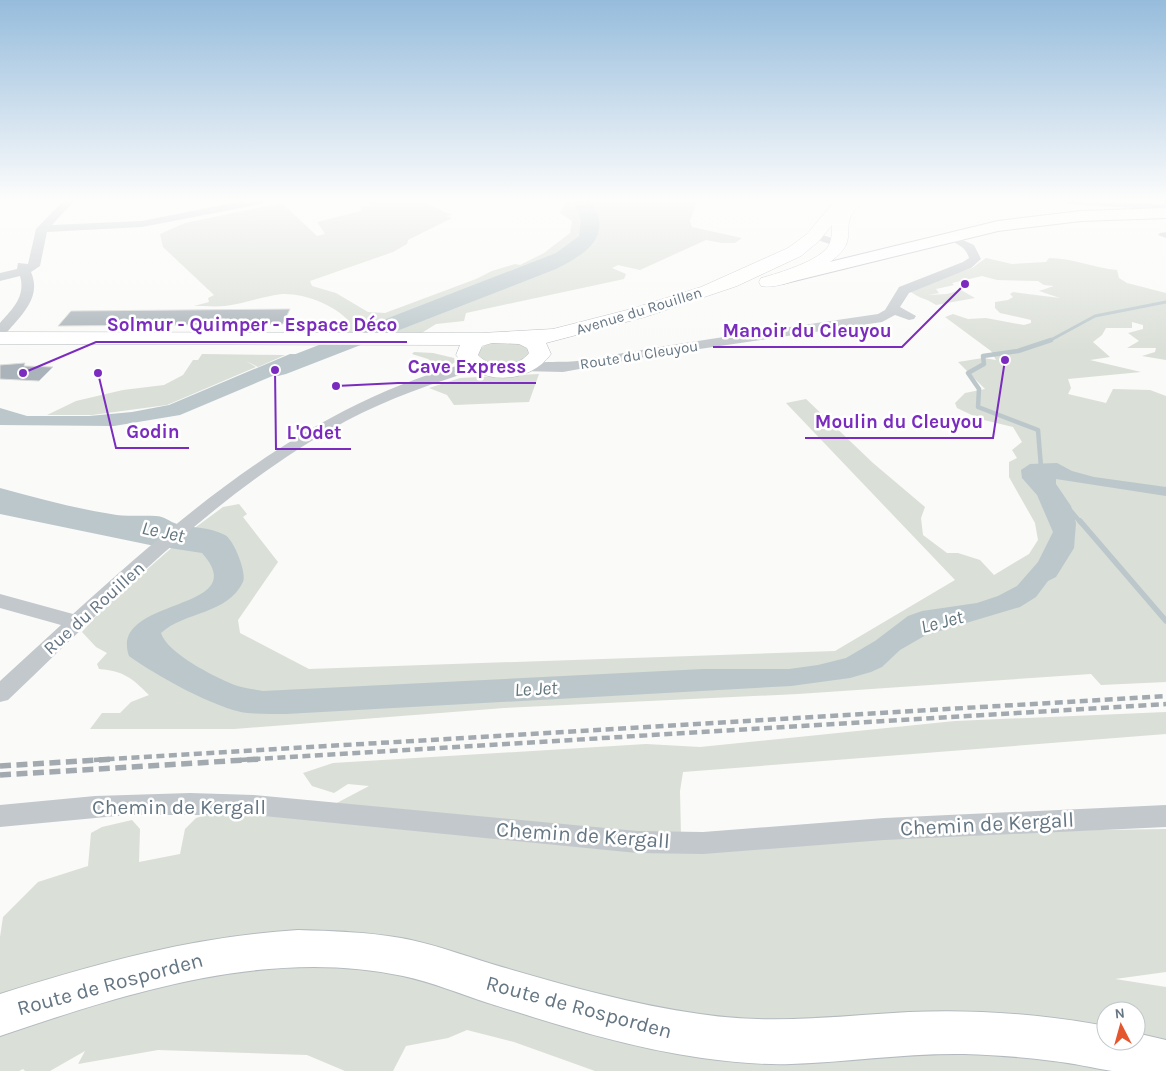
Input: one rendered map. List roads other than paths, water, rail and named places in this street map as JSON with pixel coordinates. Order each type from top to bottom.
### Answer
[{"type":"main road","name":"Avenue du Rouillen","points":[[531,354],[555,335],[611,320],[730,282],[788,256],[795,251]]},
{"type":"main road","name":"Avenue du Rouillen","points":[[531,354],[566,339],[772,281],[818,262],[833,251]]},
{"type":"main road","points":[[2,329],[332,340],[485,339],[504,336],[531,354]]},
{"type":"main road","points":[[471,360],[472,345],[485,339]]},
{"type":"main road","points":[[0,348],[433,348],[498,370],[531,354]]},
{"type":"street","points":[[2,329],[24,302],[28,269],[34,251]]},
{"type":"street","points":[[772,281],[892,251]]},
{"type":"street","name":"Route du Cleuyou","points":[[531,354],[548,369],[882,318],[888,315],[897,297],[904,290],[967,265],[975,259],[972,251]]},
{"type":"street","points":[[730,282],[776,269],[818,262],[864,258]]},
{"type":"street","points":[[0,272],[28,269]]},
{"type":"street","points":[[0,277],[28,269]]},
{"type":"street","points":[[892,309],[910,316]]},
{"type":"street","name":"Rue du Rouillen","points":[[0,694],[154,554],[230,491],[325,427],[397,392],[471,360]]},
{"type":"street","points":[[0,601],[78,622]]},
{"type":"street","name":"Chemin de Kergall","points":[[0,816],[87,806],[198,803],[254,805],[638,842],[704,843],[884,829],[1166,816]]},
{"type":"street","name":"Route de Rosporden","points":[[0,1015],[101,983],[192,959],[242,952],[329,948],[364,950],[403,957],[640,1027],[703,1037],[745,1042],[787,1042],[934,1032],[1042,1036],[1104,1046],[1166,1062]]},
{"type":"water","points":[[290,354],[332,355],[289,369],[180,415],[114,426],[0,425],[0,408],[27,416],[89,416],[132,412],[169,405]]},
{"type":"water","name":"Le Jet","points":[[1057,463],[1072,471],[1094,477],[1166,487],[1166,496],[1056,479],[1056,484],[1071,506],[1076,523],[1074,548],[1056,577],[1048,581],[1036,597],[1020,607],[926,635],[900,650],[882,667],[871,672],[850,678],[791,686],[286,714],[247,713],[219,705],[170,681],[129,656],[128,637],[139,623],[197,596],[210,586],[214,572],[202,553],[150,545],[0,514],[0,488],[97,512],[159,516],[177,524],[207,529],[225,535],[229,538],[239,557],[243,572],[243,582],[236,593],[216,607],[182,620],[161,633],[165,641],[181,656],[203,670],[247,688],[263,691],[704,669],[789,669],[818,665],[846,658],[875,641],[908,616],[922,611],[977,603],[998,596],[1017,586],[1038,562],[1053,532],[1037,495],[1022,478],[1021,470],[1030,464]]},
{"type":"waterway","points":[[278,369],[549,265],[574,251]]},
{"type":"waterway","points":[[1051,340],[1095,316],[1166,302]]},
{"type":"waterway","points":[[1041,467],[1038,430],[978,407],[979,389],[968,373],[984,364],[983,356],[1018,351],[1051,340]]},
{"type":"waterway","points":[[1070,510],[1081,523]]},
{"type":"waterway","points":[[1080,521],[1166,621]]},
{"type":"railway","points":[[94,760],[1166,696]]},
{"type":"railway","points":[[240,760],[1166,704]]},
{"type":"railway","points":[[0,766],[114,759]]},
{"type":"railway","points":[[0,775],[261,759]]},
{"type":"place","name":"Manoir du Cleuyou","points":[[965,284]]},
{"type":"place","name":"Moulin du Cleuyou","points":[[1005,360]]},
{"type":"place","name":"L'Odet","points":[[275,370]]},
{"type":"place","name":"Solmur - Quimper - Espace Déco","points":[[23,373]]},
{"type":"place","name":"Godin","points":[[98,373]]},
{"type":"place","name":"Cave Express","points":[[336,386]]}]
